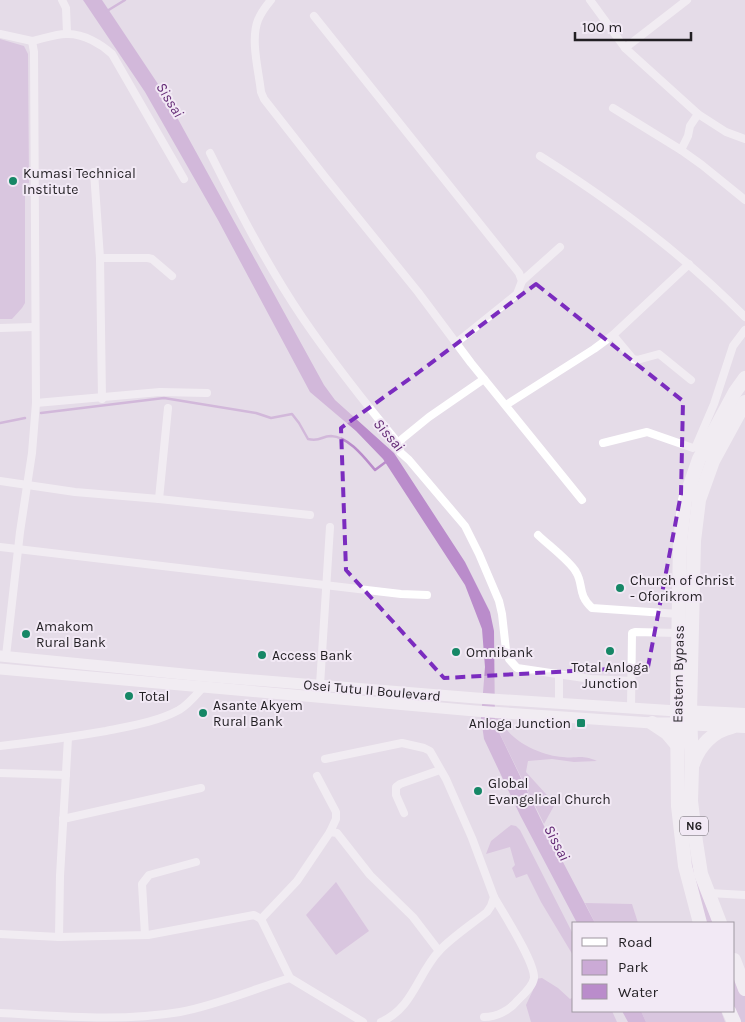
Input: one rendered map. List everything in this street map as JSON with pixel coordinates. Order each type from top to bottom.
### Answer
[{"type":"highway","name":"Eastern Bypass","points":[[720,922],[701,874],[696,842],[692,801],[692,767],[684,717],[678,633],[680,542],[685,500],[699,459],[735,392],[745,378]]},
{"type":"highway","name":"Eastern Bypass","points":[[700,922],[685,866],[677,788],[678,746],[684,717],[694,540],[699,500],[713,461],[745,402]]},
{"type":"highway","name":"Osei Tutu II Boulevard","points":[[684,717],[743,722]]},
{"type":"highway","points":[[692,767],[701,747],[709,739],[717,732],[743,722]]},
{"type":"highway","points":[[652,723],[667,733],[678,746]]},
{"type":"highway","points":[[735,963],[745,989]]},
{"type":"main road","name":"Osei Tutu II Boulevard","points":[[3,656],[476,698],[631,708],[684,717]]},
{"type":"main road","name":"Osei Tutu II Boulevard","points":[[0,669],[475,711],[652,723],[684,717]]},
{"type":"street","points":[[62,0],[66,8],[67,33]]},
{"type":"street","points":[[271,0],[260,17],[255,30],[262,96],[325,178],[418,292],[456,343],[582,500]]},
{"type":"street","points":[[590,0],[625,48],[698,114],[726,132],[745,138]]},
{"type":"street","points":[[625,48],[687,0]]},
{"type":"street","points":[[314,16],[519,273],[522,281]]},
{"type":"street","points":[[0,34],[32,42],[67,33],[103,45],[112,54],[184,179]]},
{"type":"street","points":[[3,656],[28,484],[36,404],[34,327],[34,71],[32,42]]},
{"type":"street","points":[[613,108],[681,150],[745,200]]},
{"type":"street","points":[[681,150],[688,136],[690,126],[698,114]]},
{"type":"street","points":[[210,153],[247,225],[301,315],[355,391],[399,444],[400,452],[453,512],[469,534],[499,600],[509,660],[517,668],[591,679],[630,681]]},
{"type":"street","points":[[540,156],[596,194],[690,264],[745,317]]},
{"type":"street","points":[[94,172],[100,258],[102,399]]},
{"type":"street","points":[[456,343],[517,294],[522,281],[560,247]]},
{"type":"street","points":[[100,258],[148,258],[152,259],[172,276]]},
{"type":"street","points":[[506,405],[613,335],[690,264]]},
{"type":"street","points":[[0,328],[34,327]]},
{"type":"street","points":[[603,443],[647,432],[693,448],[696,446],[714,404],[733,346],[745,330]]},
{"type":"street","points":[[613,335],[633,359],[637,360],[659,354],[691,380]]},
{"type":"street","points":[[399,444],[402,439],[429,417],[484,378]]},
{"type":"street","points":[[36,404],[160,392],[207,393]]},
{"type":"street","points":[[159,498],[168,408]]},
{"type":"street","points":[[0,481],[75,492],[159,498],[310,515]]},
{"type":"street","points":[[320,685],[330,527]]},
{"type":"street","points":[[538,535],[575,570],[581,592],[592,608],[679,614]]},
{"type":"street","points":[[0,548],[401,594],[427,595]]},
{"type":"street","points":[[631,708],[632,633],[678,633]]},
{"type":"street","points":[[559,675],[559,704]]},
{"type":"street","points":[[0,746],[68,738],[140,724],[165,717],[191,701],[204,686]]},
{"type":"street","points":[[59,937],[68,738]]},
{"type":"street","points":[[325,759],[402,742],[430,751],[472,838],[494,897],[531,963],[534,978],[530,987],[514,1006],[496,1016],[484,1017]]},
{"type":"street","points":[[404,813],[396,795],[396,787],[440,770]]},
{"type":"street","points":[[0,773],[66,775]]},
{"type":"street","points":[[261,919],[298,881],[330,832],[336,819],[336,812],[317,776]]},
{"type":"street","points":[[63,819],[201,788]]},
{"type":"street","points":[[330,832],[337,833],[370,875],[413,917],[439,951]]},
{"type":"street","points":[[145,935],[142,884],[144,880],[148,875],[196,862]]},
{"type":"street","points":[[709,893],[745,895]]},
{"type":"street","points":[[381,1022],[403,1007],[439,951],[487,912],[494,897]]},
{"type":"street","points":[[0,934],[59,937],[145,935],[249,915],[261,919],[290,978],[363,1022]]},
{"type":"street","points":[[2,1022],[2,1013],[113,1017],[168,1014],[206,1006],[290,978]]},
{"type":"highlighted area","points":[[536,284],[683,401],[681,494],[648,667],[444,678],[346,570],[341,428]]},
{"type":"green space","name":"Kumasi Technical Institute","points":[[0,39],[24,46],[28,54],[29,183],[25,183],[25,303],[12,319],[0,319]]},
{"type":"green space","points":[[494,718],[501,718],[504,726],[517,740],[535,750],[555,756],[583,757],[597,761],[574,762],[552,759],[528,761],[526,772],[555,804],[544,824],[495,724]]},
{"type":"green space","points":[[511,825],[516,826],[520,830],[572,932],[572,954],[541,902],[527,874],[516,878],[512,868],[515,865],[510,847],[486,854],[491,841]]},
{"type":"green space","points":[[688,851],[713,922],[704,922]]},
{"type":"green space","points":[[336,882],[369,931],[336,955],[306,915]]},
{"type":"green space","points":[[585,903],[632,904],[638,922],[594,922]]},
{"type":"green space","points":[[735,971],[745,993],[745,1022],[740,1022],[735,1010]]},
{"type":"green space","points":[[542,978],[558,988],[570,999],[572,998],[572,1012],[612,1012],[617,1022],[531,1022],[526,1005],[533,990],[535,979]]},
{"type":"green space","points":[[641,1012],[721,1012],[725,1022],[646,1022]]},
{"type":"water","points":[[83,0],[102,0],[162,90],[324,385],[335,400],[394,453],[465,562],[490,612],[494,631],[495,724],[544,826],[594,922],[576,922],[520,815],[484,739],[481,718],[485,667],[482,629],[465,585],[383,459],[356,431],[310,392],[218,220],[145,92]]},
{"type":"water","points":[[623,1012],[641,1012],[646,1022],[628,1022]]},
{"type":"waterway","points":[[107,11],[125,0]]},
{"type":"waterway","points":[[41,413],[164,398],[256,413],[271,418],[292,414],[308,439],[316,440],[331,436],[338,437],[356,449],[375,470],[387,461]]},
{"type":"waterway","points":[[0,423],[25,418]]},
{"type":"place","name":"Kumasi Technical Institute","points":[[13,181]]},
{"type":"place","name":"Church of Christ - Oforikrom","points":[[620,588]]},
{"type":"place","name":"Amakom Rural Bank","points":[[26,634]]},
{"type":"place","name":"Total Anloga Junction","points":[[610,651]]},
{"type":"place","name":"Omnibank","points":[[456,652]]},
{"type":"place","name":"Access Bank","points":[[262,655]]},
{"type":"place","name":"Total","points":[[129,696]]},
{"type":"place","name":"Asante Akyem Rural Bank","points":[[203,713]]},
{"type":"place","name":"Anloga Junction","points":[[581,723]]},
{"type":"place","name":"Global Evangelical Church","points":[[478,791]]},
{"type":"water label","name":"Sissai","points":[[170,100]]},
{"type":"water label","name":"Sissai","points":[[389,435]]},
{"type":"water label","name":"Sissai","points":[[557,843]]}]
